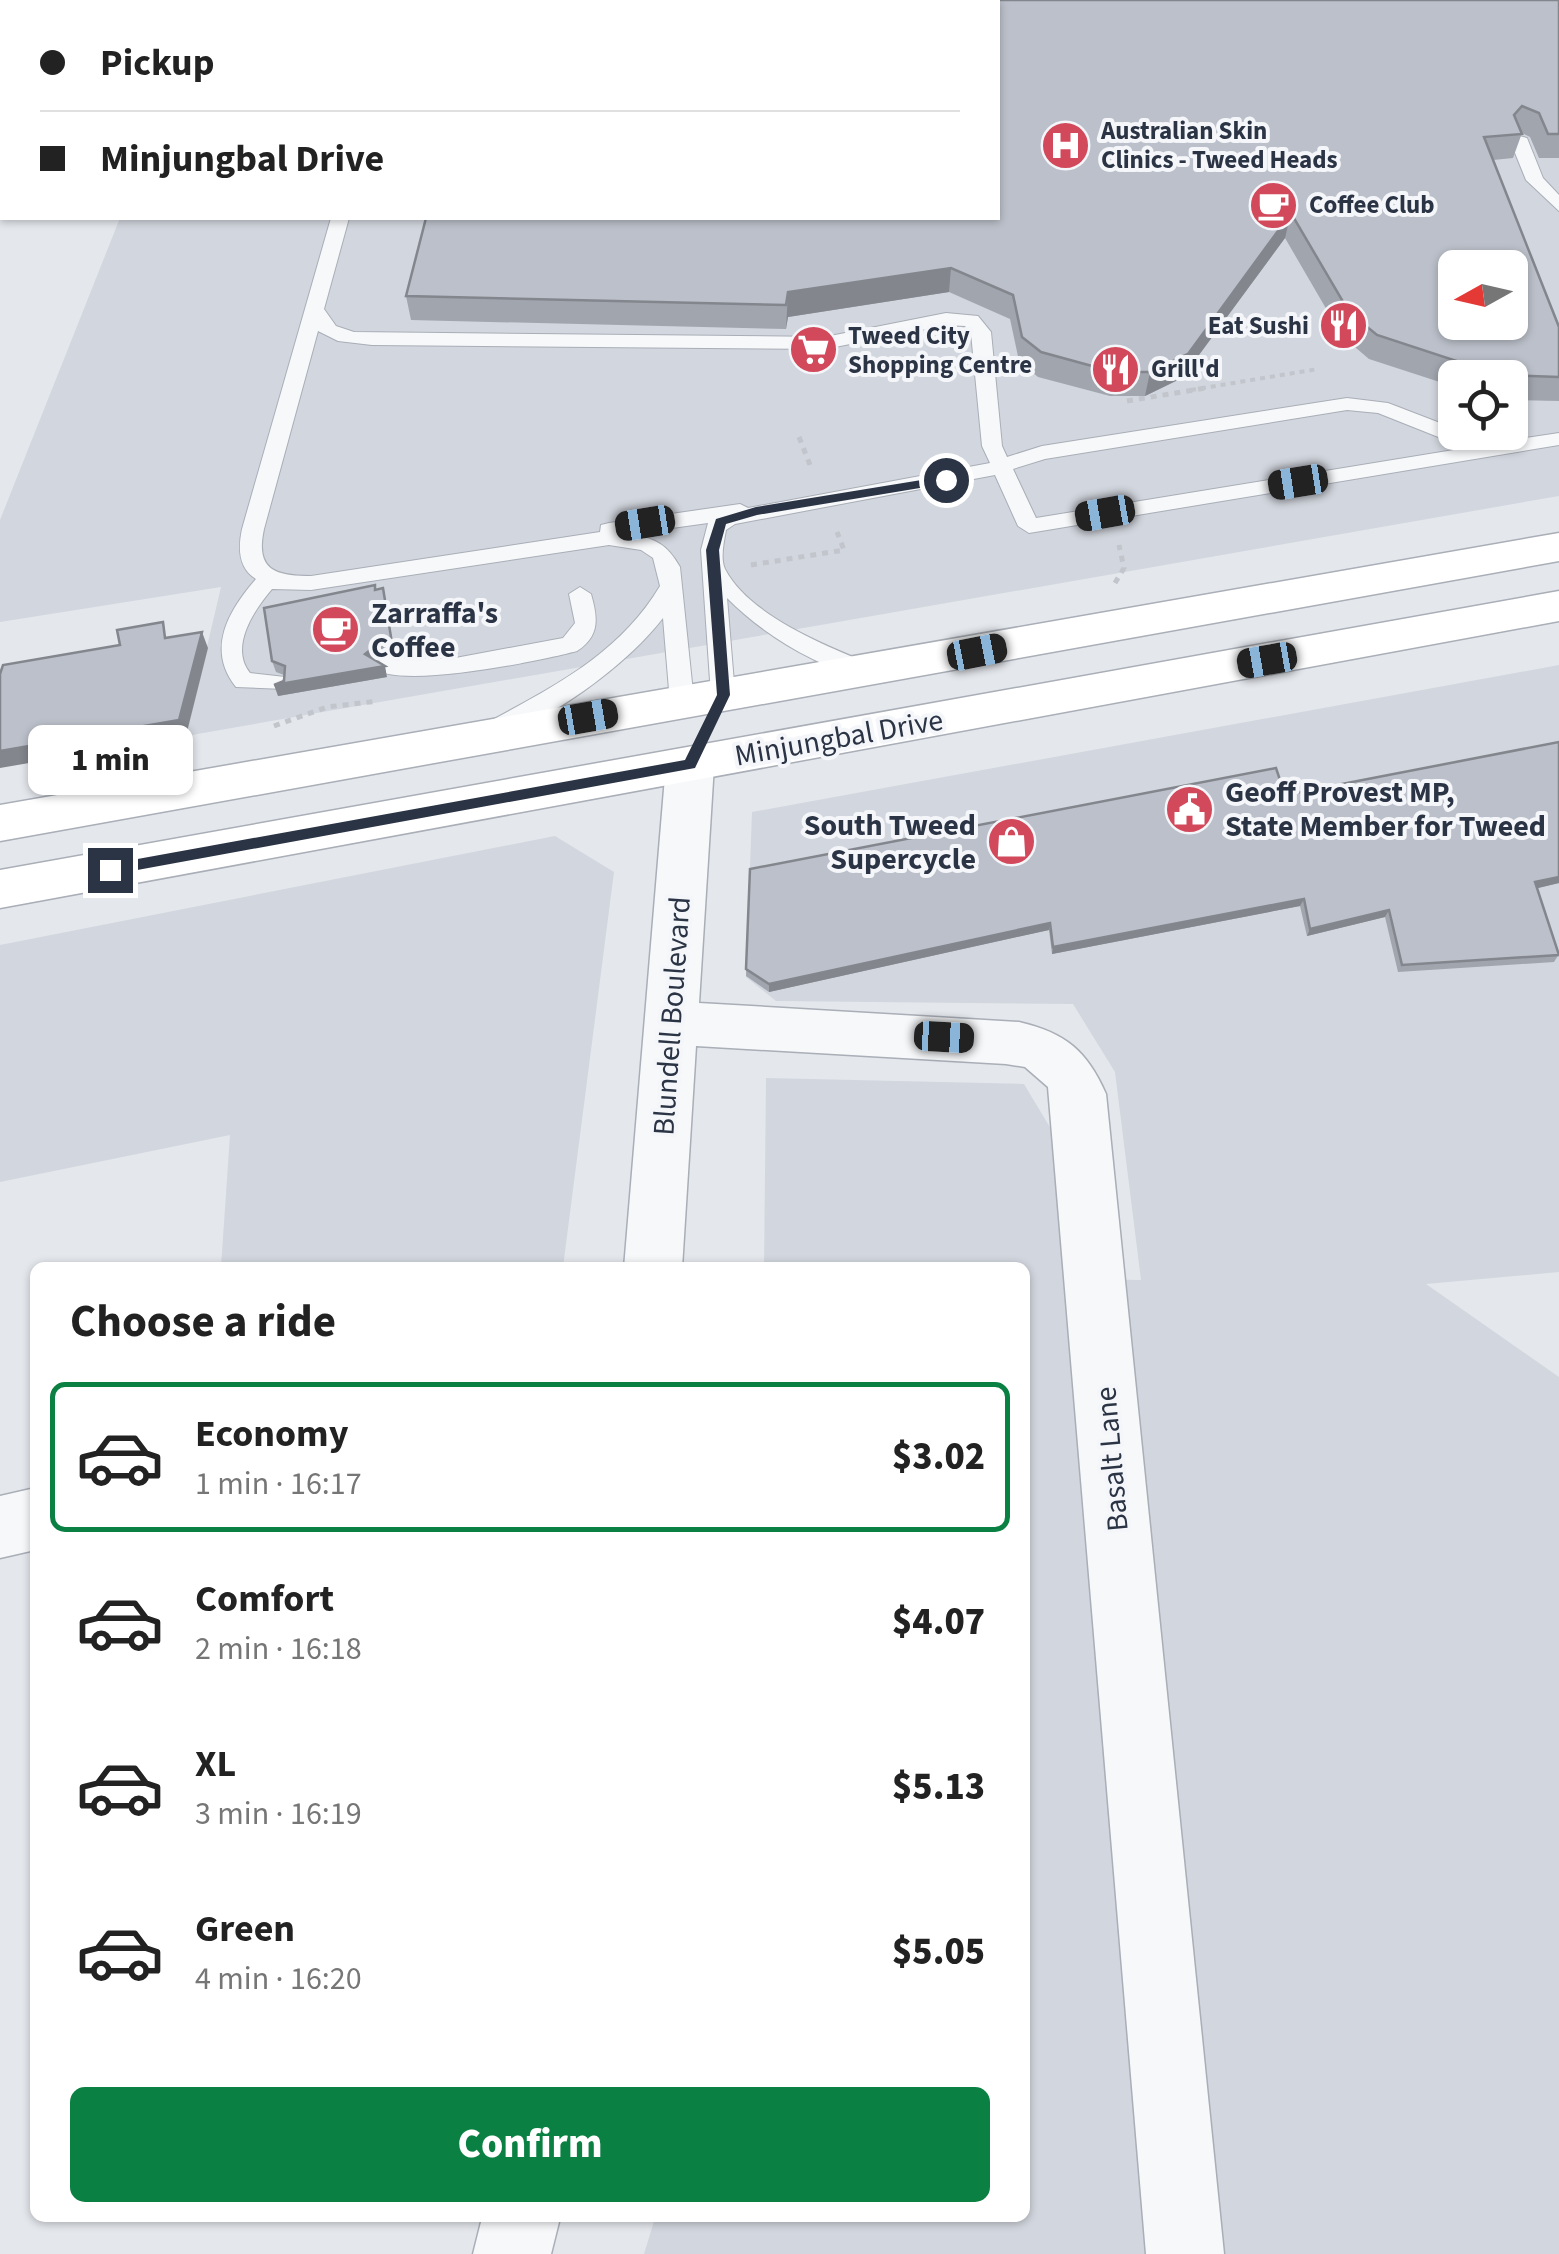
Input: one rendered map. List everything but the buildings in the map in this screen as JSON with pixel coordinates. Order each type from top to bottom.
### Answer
[{"type":"main road","name":"Minjungbal Drive","points":[[0,824],[1559,548]]},
{"type":"main road","name":"Minjungbal Drive","points":[[0,889],[1559,606]]},
{"type":"main road","points":[[690,764],[702,698]]},
{"type":"street","name":"Blundell Boulevard","points":[[653,1262],[690,764]]},
{"type":"street","name":"Basalt Lane","points":[[672,1023],[1006,1042],[1046,1051],[1062,1061],[1072,1075],[1080,1114],[1184,2254]]},
{"type":"street","points":[[0,1527],[30,1520]]},
{"type":"street","points":[[512,2254],[520,2222]]},
{"type":"lane","points":[[1518,138],[1535,180],[1559,206]]},
{"type":"lane","points":[[339,220],[250,547],[253,564],[268,580],[284,584],[580,540],[621,538],[647,544],[665,560],[702,698]]},
{"type":"lane","points":[[315,309],[329,332],[372,339],[826,343],[946,319],[968,319],[980,332],[989,433],[1000,466],[1030,526],[1492,450]]},
{"type":"lane","points":[[300,368],[330,346],[372,339]]},
{"type":"lane","points":[[580,540],[607,530],[676,518],[756,511],[974,475],[1042,452],[1353,404],[1388,409],[1438,429]]},
{"type":"lane","points":[[1528,444],[1559,439]]},
{"type":"lane","points":[[702,698],[714,570],[712,550],[718,524],[756,511]]},
{"type":"lane","points":[[714,570],[741,603],[772,629],[869,672]]},
{"type":"lane","points":[[268,580],[237,620],[233,667],[250,683],[277,683]]},
{"type":"lane","points":[[481,736],[612,663],[650,625],[672,584]]},
{"type":"lane","points":[[383,666],[450,667],[569,645],[582,637],[587,625],[580,594]]},
{"type":"shaded area","name":"Tweed City Shopping Centre","points":[[1000,0],[1559,0],[1559,496],[186,736],[221,587],[0,622],[0,520],[119,220],[1000,220]]},
{"type":"shaded area","points":[[1559,665],[1559,1272],[1426,1284],[1559,1377],[1559,2254],[644,2254],[654,2222],[1030,2222],[1030,1262],[764,1262],[766,1078],[1024,1084],[1051,1129],[1073,1279],[1141,1280],[1115,1072],[1073,1004],[776,1001],[746,977],[752,812]]},
{"type":"shaded area","points":[[555,836],[614,872],[564,1262],[221,1262],[230,1135],[0,1182],[0,945]]},
{"type":"place","name":"Australian Skin Clinics - Tweed Heads","points":[[1066,145]]},
{"type":"place","name":"Coffee Club","points":[[1274,205]]},
{"type":"place","name":"Eat Sushi","points":[[1344,326]]},
{"type":"place","name":"Tweed City Shopping Centre","points":[[813,350]]},
{"type":"place","name":"Grill'd","points":[[1116,369]]},
{"type":"place","name":"Zarraffa's Coffee","points":[[336,630]]},
{"type":"place","name":"Geoff Provest MP, State Member for Tweed","points":[[1190,809]]},
{"type":"place","name":"South Tweed Supercycle","points":[[1011,842]]},
{"type":"route","points":[[110,870],[690,764],[724,695],[712,550],[721,522],[756,511],[946,480]]}]
